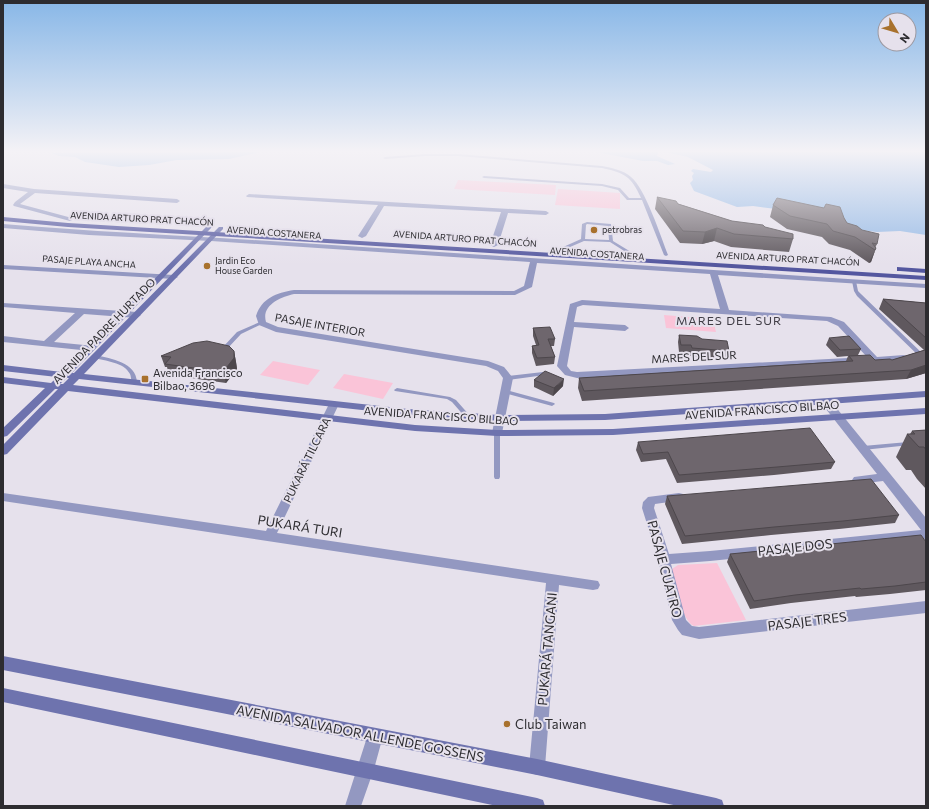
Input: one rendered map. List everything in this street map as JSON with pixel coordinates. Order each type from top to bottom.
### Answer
[{"type":"main road","name":"AVENIDA ARTURO PRAT CHACÓN","points":[[3,212],[216,234],[926,278]]},
{"type":"main road","name":"AVENIDA ARTURO PRAT CHACÓN","points":[[3,219],[62,225],[204,233]]},
{"type":"main road","name":"AVENIDA PADRE HURTADO","points":[[3,434],[91,348],[204,233]]},
{"type":"main road","name":"AVENIDA ARTURO PRAT CHACÓN","points":[[216,234],[362,236],[926,271]]},
{"type":"main road","name":"AVENIDA PADRE HURTADO","points":[[3,451],[216,234]]},
{"type":"main road","name":"AVENIDA FRANCISCO BILBAO","points":[[3,368],[408,412],[499,418],[605,417],[926,394]]},
{"type":"main road","name":"AVENIDA FRANCISCO BILBAO","points":[[3,380],[415,428],[497,433],[613,432],[926,411]]},
{"type":"main road","name":"AVENIDA SALVADOR ALLENDE GOSSENS","points":[[3,663],[537,767],[672,801],[716,806]]},
{"type":"main road","points":[[3,695],[366,769],[538,806]]},
{"type":"street","points":[[26,190],[178,201]]},
{"type":"street","points":[[34,191],[16,205],[70,219]]},
{"type":"street","points":[[248,196],[546,212]]},
{"type":"street","points":[[362,236],[382,204]]},
{"type":"street","points":[[494,245],[505,211]]},
{"type":"street","name":"AVENIDA COSTANERA","points":[[3,226],[60,231],[204,233],[534,260],[926,286]]},
{"type":"street","name":"PASAJE INTERIOR","points":[[508,378],[501,369],[488,364],[276,329],[262,323],[260,320],[261,313],[268,302],[276,297],[294,292],[515,293],[528,287],[534,260]]},
{"type":"street","name":"PASAJE PLAYA ANCHA","points":[[3,267],[174,277]]},
{"type":"street","points":[[713,271],[715,282],[714,294],[721,311]]},
{"type":"street","name":"MARES DEL SUR","points":[[874,359],[841,324],[828,319],[582,302],[573,306],[562,366],[568,373],[577,375],[904,358]]},
{"type":"street","points":[[3,305],[137,315]]},
{"type":"street","points":[[48,343],[82,311]]},
{"type":"street","points":[[570,324],[625,328]]},
{"type":"street","points":[[3,339],[91,348]]},
{"type":"street","points":[[497,433],[508,378]]},
{"type":"street","points":[[826,402],[926,527]]},
{"type":"street","name":"PUKARÁ TILCARA","points":[[269,537],[334,404]]},
{"type":"street","points":[[846,481],[886,477]]},
{"type":"street","name":"PASAJE CUATRO","points":[[688,496],[656,499],[649,502],[648,508],[664,559],[679,620],[682,626],[689,632]]},
{"type":"street","name":"PUKARÁ TURI","points":[[3,497],[593,585]]},
{"type":"street","name":"PASAJE DOS","points":[[664,559],[710,556],[926,534]]},
{"type":"street","name":"PUKARÁ TANGANI","points":[[537,767],[553,579]]},
{"type":"street","name":"PASAJE TRES","points":[[689,632],[699,633],[926,607]]},
{"type":"street","points":[[353,806],[366,769],[375,736]]},
{"type":"lane","points":[[620,190],[628,199],[643,199]]},
{"type":"lane","points":[[638,190],[643,199],[666,256]]},
{"type":"lane","points":[[582,240],[584,224],[610,225],[611,242]]},
{"type":"lane","points":[[562,249],[582,240],[611,242],[630,253]]},
{"type":"lane","points":[[854,281],[856,291],[859,295],[926,360]]},
{"type":"lane","points":[[225,348],[239,333],[262,323]]},
{"type":"lane","points":[[96,357],[112,361],[126,367],[132,372],[134,382]]},
{"type":"lane","points":[[508,378],[543,374]]},
{"type":"lane","points":[[397,390],[448,398],[454,401],[468,417]]},
{"type":"lane","points":[[506,392],[552,404]]},
{"type":"lane","points":[[497,433],[497,477]]},
{"type":"lane","points":[[863,448],[912,444]]},
{"type":"shaded area","points":[[467,190],[556,190],[555,195]]},
{"type":"shaded area","points":[[558,190],[620,193],[620,209],[555,205]]},
{"type":"shaded area","points":[[664,315],[713,319],[716,332],[666,328]]},
{"type":"shaded area","points":[[273,361],[320,370],[308,385],[260,375]]},
{"type":"shaded area","points":[[344,374],[393,383],[383,399],[333,388]]},
{"type":"shaded area","points":[[717,563],[746,620],[694,626],[690,623],[683,610],[671,573],[672,569],[678,565]]},
{"type":"water","points":[[693,190],[926,190],[926,235],[900,231],[877,232],[851,229],[776,209],[753,206],[737,207]]},
{"type":"building","points":[[657,197],[676,201],[678,204],[732,221],[763,225],[765,227],[793,234],[793,239],[734,234],[717,228],[705,232],[683,231]]},
{"type":"building","points":[[777,198],[824,208],[826,204],[840,207],[847,223],[857,226],[862,230],[879,234],[877,244],[872,243],[876,248],[875,250],[855,237],[833,231],[827,224],[790,216],[773,205]]},
{"type":"building","points":[[883,299],[926,303],[926,338]]},
{"type":"building","points":[[550,327],[555,339],[548,339],[555,357],[537,358],[532,346],[539,345],[533,328]]},
{"type":"building","points":[[679,335],[697,336],[702,339],[727,341],[729,351],[692,348],[691,345],[681,345]]},
{"type":"building","points":[[849,336],[861,349],[840,350],[829,338]]},
{"type":"building","points":[[207,341],[229,346],[234,351],[234,358],[223,372],[165,364],[171,357],[161,356],[193,343]]},
{"type":"building","points":[[926,350],[926,365],[911,370],[584,391],[579,378],[853,361],[849,356],[870,355],[875,360],[892,360]]},
{"type":"building","points":[[545,371],[564,379],[554,388],[534,380]]},
{"type":"building","points":[[810,428],[835,462],[679,475],[668,452],[643,454],[638,442]]},
{"type":"building","points":[[926,430],[926,450],[924,447],[919,447],[907,434],[915,434],[912,431]]},
{"type":"building","points":[[871,479],[899,515],[685,536],[667,496]]},
{"type":"building","points":[[921,535],[926,542],[926,582],[795,595],[754,601],[730,554]]},
{"type":"place","name":"petrobras","points":[[594,230]]},
{"type":"place","name":"Jardin Eco House Garden","points":[[207,266]]},
{"type":"place","name":"Avenida Francisco Bilbao, 3696","points":[[145,379]]},
{"type":"place","name":"Club Taiwan","points":[[507,724]]},
{"type":"district","name":"MARES DEL SUR","points":[[729,321]]}]
